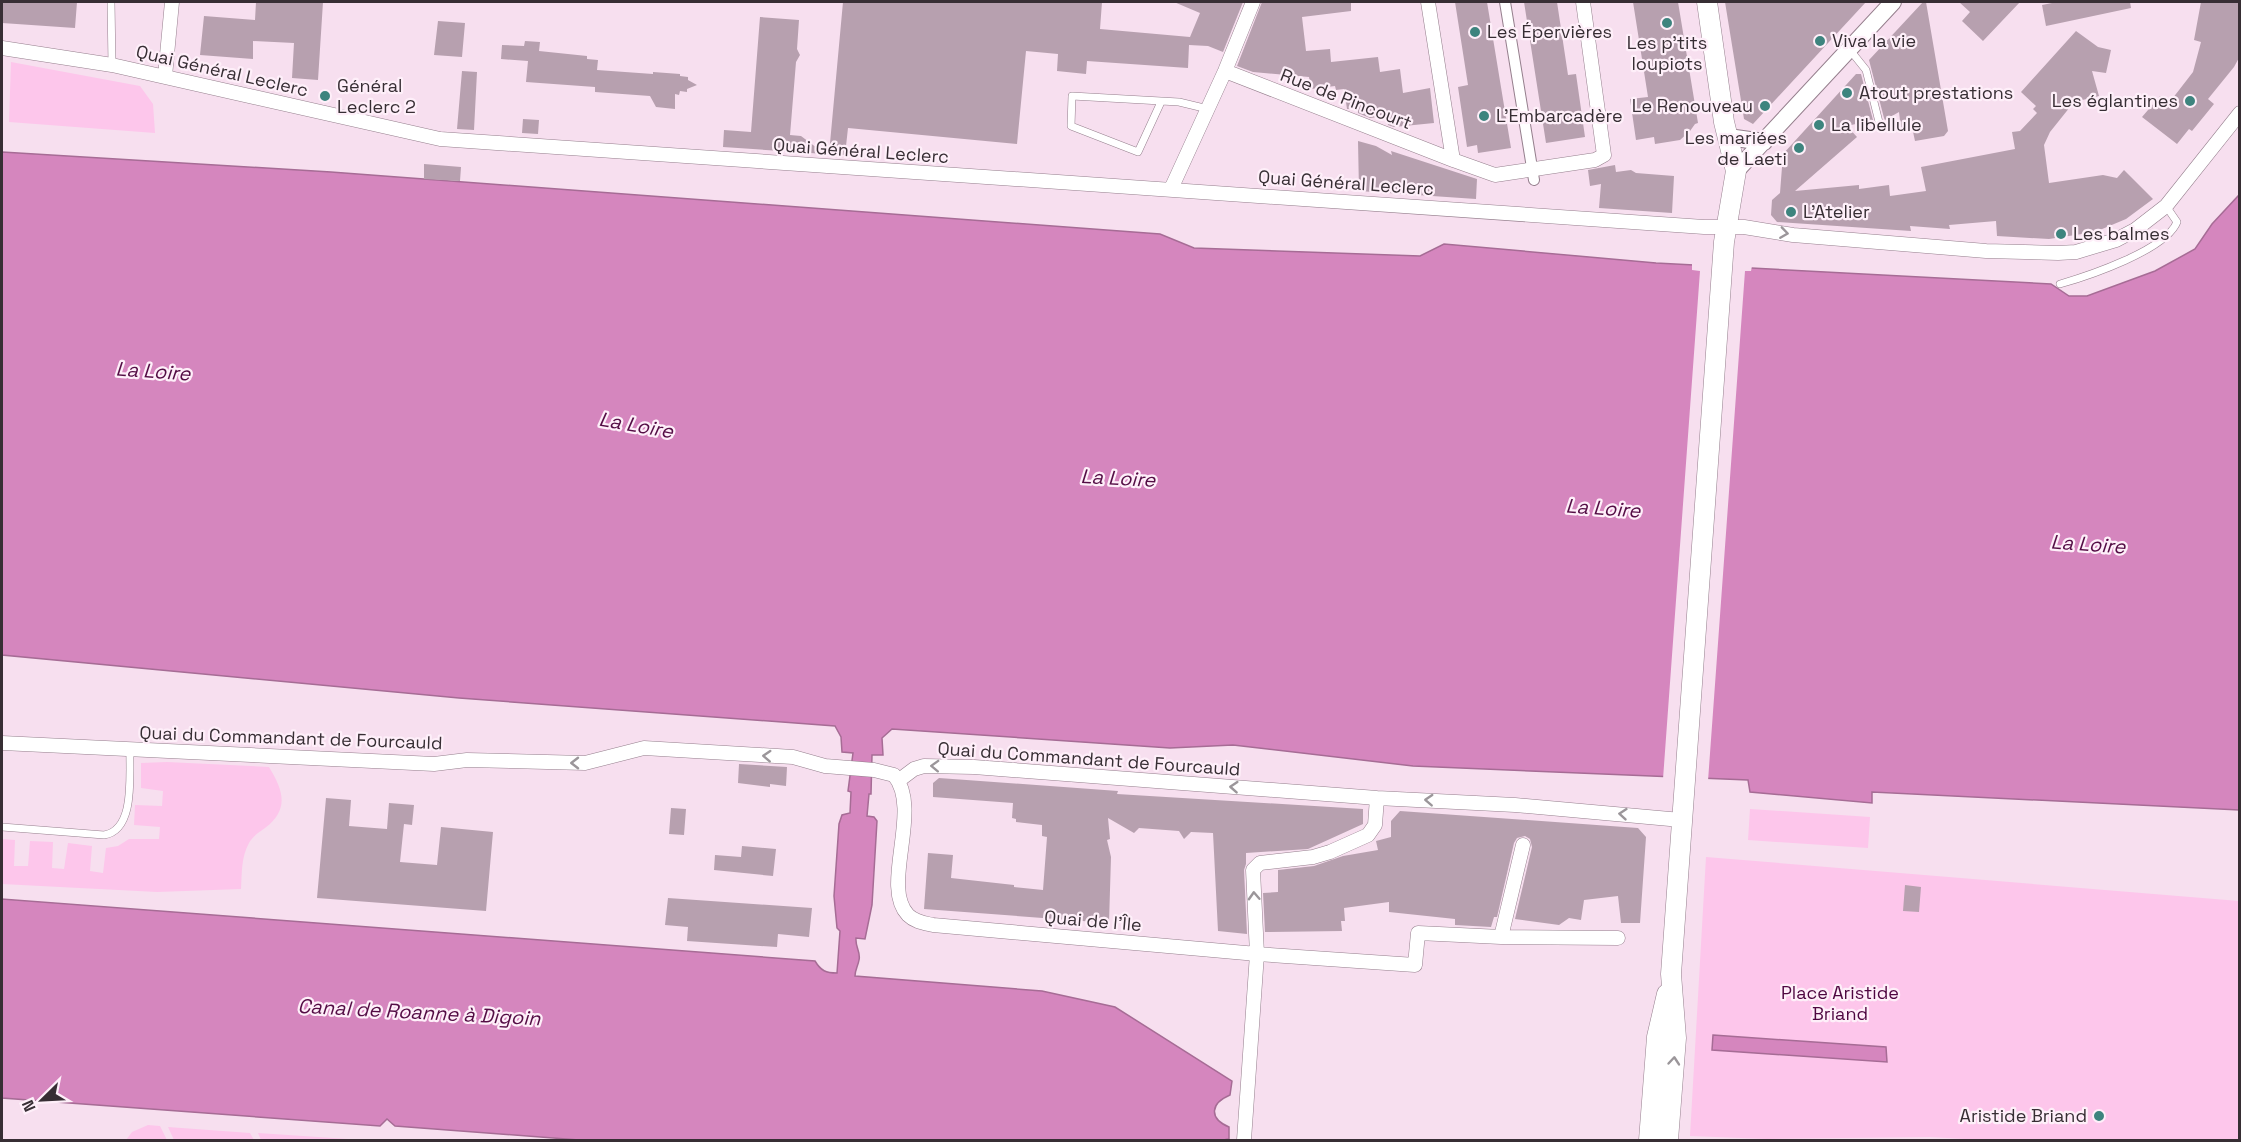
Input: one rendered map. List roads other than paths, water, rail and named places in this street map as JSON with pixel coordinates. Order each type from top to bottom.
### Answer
[{"type":"main road","points":[[1649,1140],[1660,1119],[1676,1038],[1671,974],[1681,820],[1725,235],[1736,171],[1728,137],[1707,2]]},
{"type":"main road","points":[[1660,1119],[1668,1140]]},
{"type":"street","points":[[165,76],[172,2]]},
{"type":"street","points":[[1171,189],[1254,2]]},
{"type":"street","points":[[1428,2],[1453,160]]},
{"type":"street","points":[[1505,2],[1533,175]]},
{"type":"street","name":"Rue de Pincourt","points":[[1225,71],[1495,175],[1533,175],[1595,160],[1604,155],[1583,2]]},
{"type":"street","points":[[1736,171],[1893,2]]},
{"type":"street","name":"Quai Général Leclerc","points":[[2,48],[112,64],[440,139],[935,175],[1539,208],[1725,235],[1744,227],[1793,235],[1986,251],[2058,253],[2093,248],[2135,230],[2166,206],[2240,112]]},
{"type":"street","points":[[1728,137],[1764,142]]},
{"type":"street","name":"Quai du Commandant de Fourcauld","points":[[2,743],[434,764],[467,760],[585,763],[644,748],[793,757],[825,766],[887,772],[898,781],[914,769],[924,766],[974,767],[1377,798],[1515,805],[1681,820]]},
{"type":"street","name":"Quai de l'Île","points":[[898,781],[904,801],[900,904],[917,922],[1257,954],[1416,965],[1418,933],[1501,937]]},
{"type":"street","points":[[1244,1140],[1257,954],[1253,870],[1260,863],[1313,857],[1330,852],[1368,835],[1375,825],[1377,798]]},
{"type":"street","points":[[1523,845],[1501,937],[1618,938]]},
{"type":"lane","points":[[111,2],[112,64]]},
{"type":"lane","points":[[1850,50],[1866,70],[1879,122]]},
{"type":"lane","points":[[1161,102],[1138,152],[1071,126],[1072,96],[1179,102],[1208,109]]},
{"type":"lane","points":[[2060,284],[2094,274],[2127,260],[2162,238],[2172,230],[2176,222],[2166,206]]},
{"type":"lane","points":[[2,827],[113,834],[127,815],[130,749]]},
{"type":"water","points":[[2,152],[331,172],[1160,234],[1194,248],[1420,256],[1444,244],[1656,263],[2051,284],[2069,296],[2087,296],[2155,271],[2195,249],[2212,224],[2239,195],[2239,810],[1872,792],[1872,803],[1750,792],[1748,780],[1413,766],[1233,745],[1170,748],[892,729],[882,738],[883,755],[872,755],[871,794],[869,794],[867,816],[874,817],[877,821],[872,905],[865,939],[856,938],[859,962],[855,976],[1042,991],[1115,1007],[1232,1081],[1230,1095],[1219,1102],[1214,1111],[1218,1119],[1229,1127],[1229,1139],[579,1140],[395,1126],[387,1119],[380,1126],[2,1098],[2,899],[815,961],[824,971],[837,973],[840,931],[837,928],[834,896],[839,824],[842,815],[850,813],[851,792],[848,791],[853,753],[842,752],[841,737],[835,726],[459,698],[2,655]]},
{"type":"water","points":[[1713,1035],[1886,1047],[1887,1062],[1712,1050]]},
{"type":"place","name":"Les p'tits loupiots","points":[[1667,23]]},
{"type":"place","name":"Les Épervières","points":[[1475,32]]},
{"type":"place","name":"Viva la vie","points":[[1820,41]]},
{"type":"place","name":"Atout prestations","points":[[1847,93]]},
{"type":"place","name":"Général Leclerc 2","points":[[325,96]]},
{"type":"place","name":"Les églantines","points":[[2190,101]]},
{"type":"place","name":"Le Renouveau","points":[[1765,106]]},
{"type":"place","name":"L'Embarcadère","points":[[1484,116]]},
{"type":"place","name":"La libellule","points":[[1819,125]]},
{"type":"place","name":"Les mariées de Laeti","points":[[1799,148]]},
{"type":"place","name":"L'Atelier","points":[[1791,212]]},
{"type":"place","name":"Les balmes","points":[[2061,234]]},
{"type":"place","name":"Aristide Briand","points":[[2099,1116]]},
{"type":"water label","name":"La Loire","points":[[153,371]]},
{"type":"water label","name":"La Loire","points":[[636,425]]},
{"type":"water label","name":"La Loire","points":[[1118,478]]},
{"type":"water label","name":"La Loire","points":[[1603,508]]},
{"type":"water label","name":"La Loire","points":[[2088,544]]},
{"type":"water label","name":"Canal de Roanne à Digoin","points":[[419,1012]]},
{"type":"park label","name":"Place Aristide Briand","points":[[1840,1003]]}]
